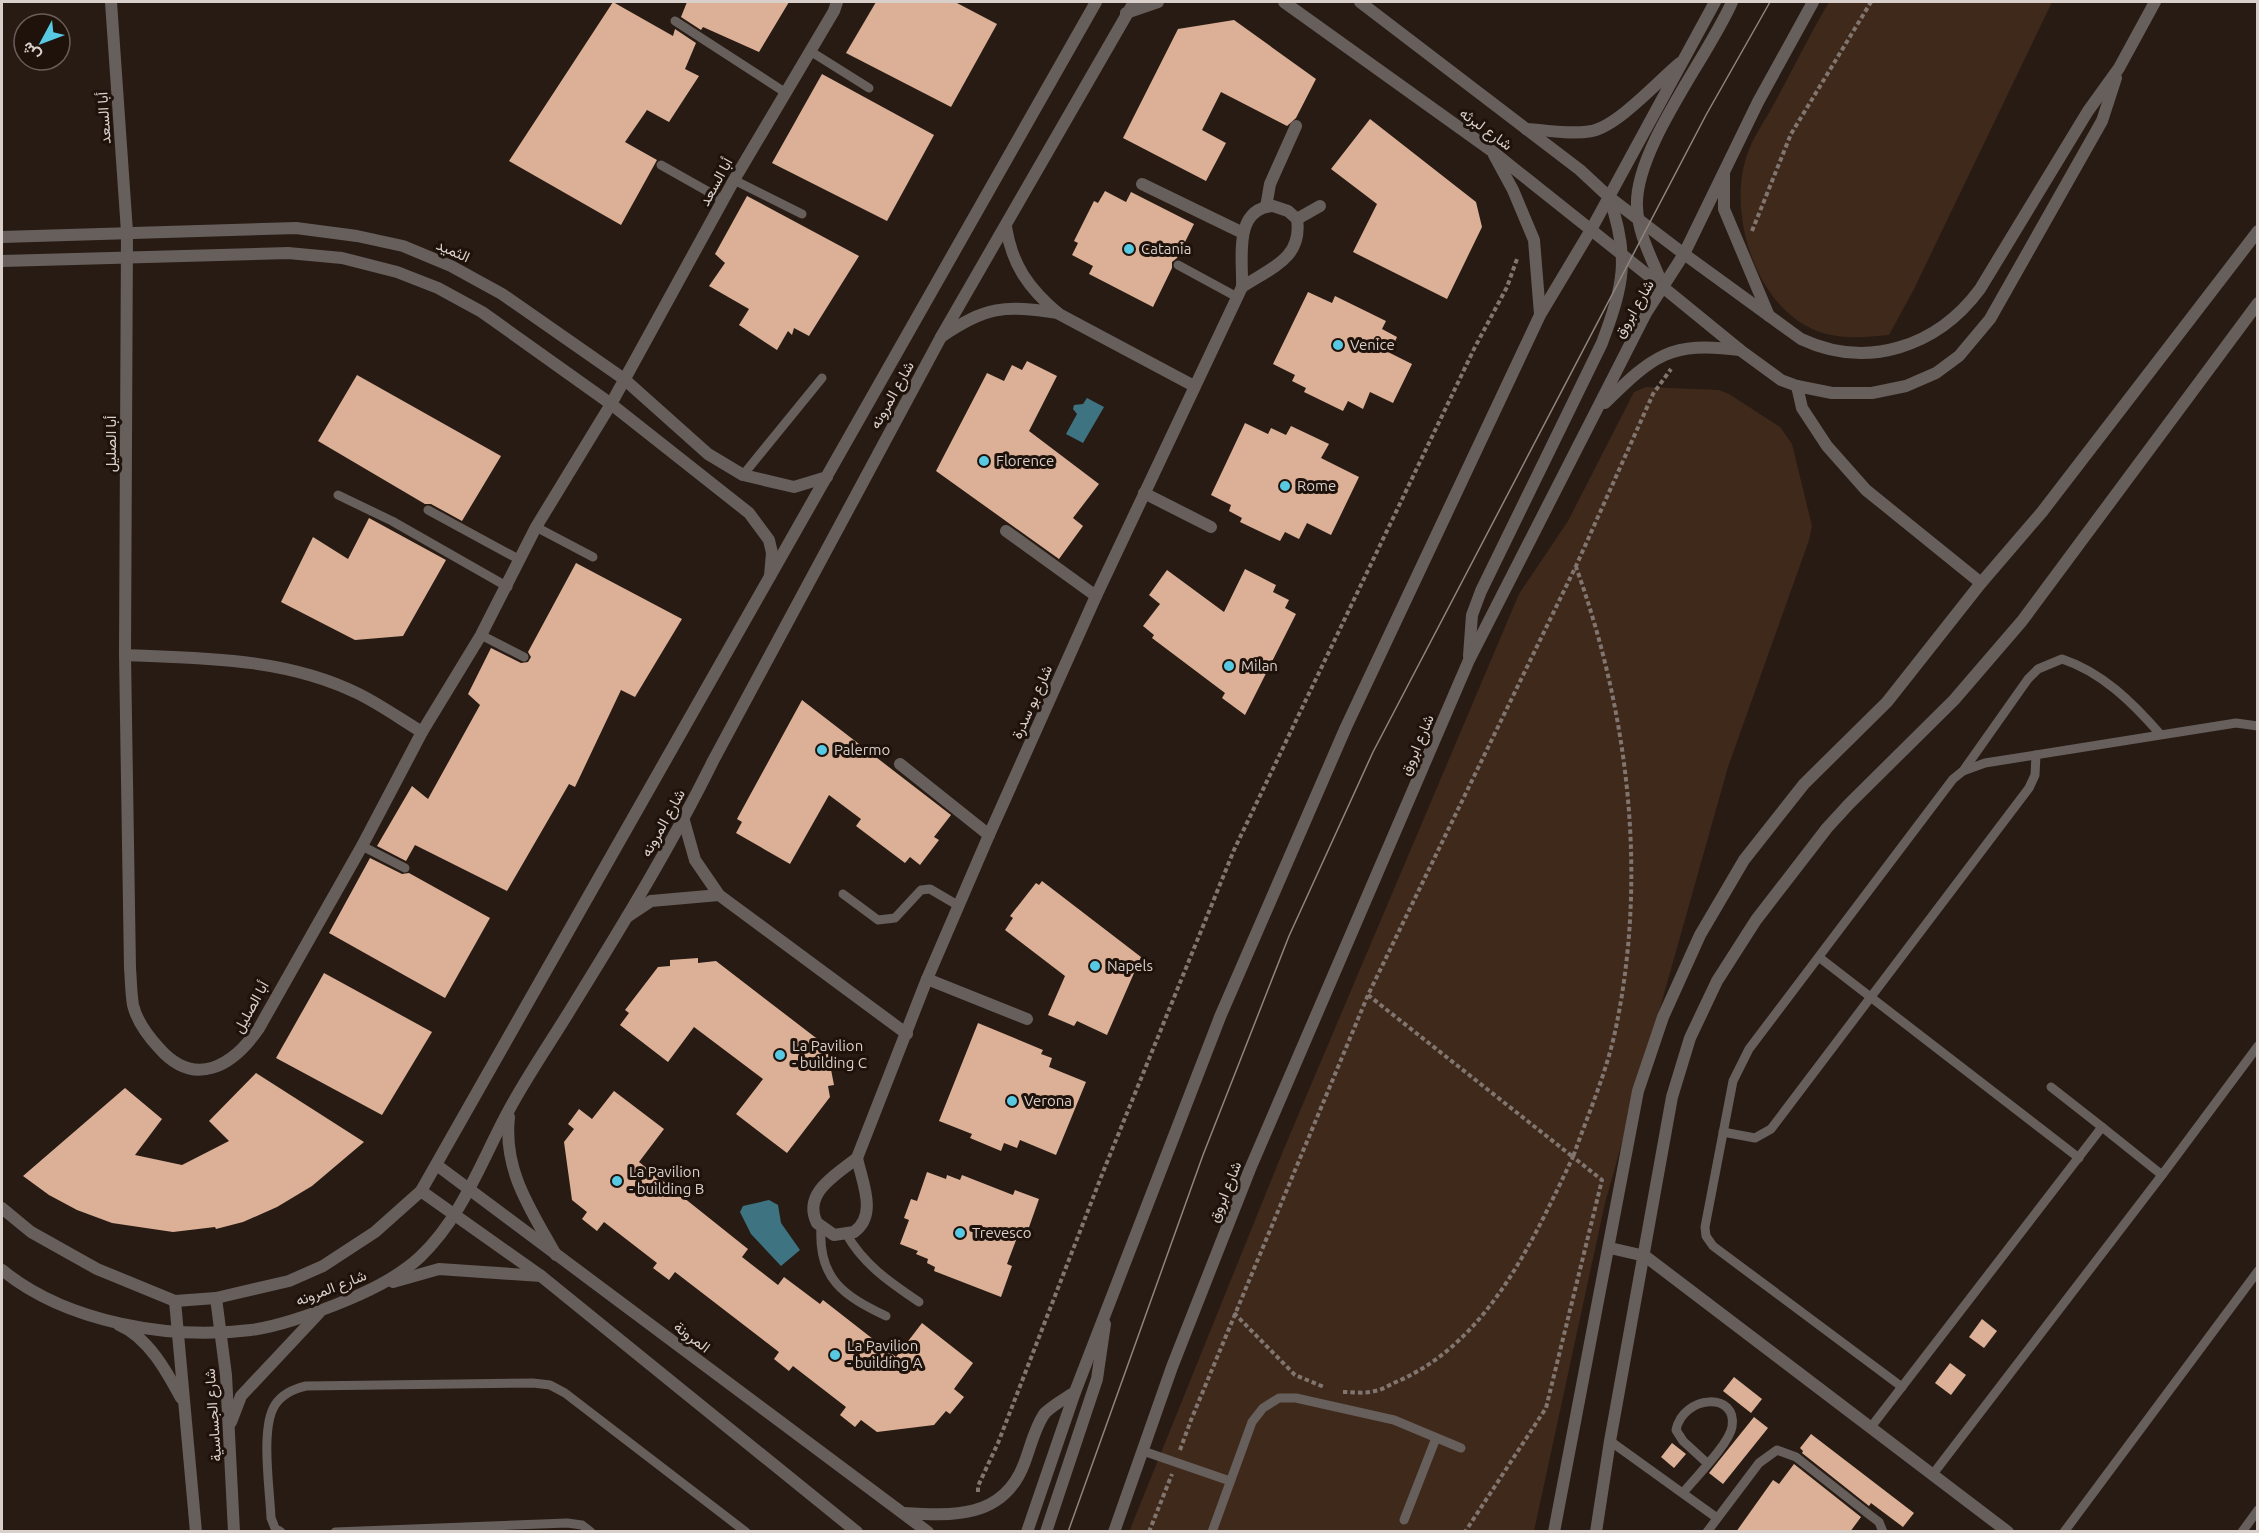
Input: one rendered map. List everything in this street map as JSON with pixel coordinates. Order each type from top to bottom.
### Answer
[{"type":"street","name":"أبا السعد","points":[[111,2],[128,232]]},
{"type":"street","name":"أبا السعد","points":[[624,379],[734,180],[837,2]]},
{"type":"street","name":"شارع المرونه","points":[[2,1208],[31,1232],[96,1269],[175,1301],[216,1298],[289,1281],[323,1266],[375,1232],[421,1191],[438,1166],[1096,2]]},
{"type":"street","name":"شارع المرونه","points":[[2,1270],[52,1301],[104,1319],[179,1333],[221,1332],[261,1328],[323,1310],[377,1287],[417,1259],[437,1240],[469,1190],[510,1107],[684,821],[713,761],[941,337],[1134,2]]},
{"type":"street","points":[[1126,13],[1158,2]]},
{"type":"street","name":"شارع لبرثه","points":[[1284,2],[1492,151],[1592,228],[1740,350],[1781,380],[1797,386],[1832,393],[1872,393],[1906,386],[1936,373],[1959,356],[1990,319],[2076,171],[2102,121],[2119,68]]},
{"type":"street","name":"شارع لبرثه","points":[[1360,2],[1580,170],[1609,197],[1768,316],[1801,339],[1821,349],[1845,353],[1880,352],[1905,348],[1952,320],[1969,304],[2088,111],[2119,68]]},
{"type":"street","points":[[1027,1532],[1075,1392],[1221,1017],[1341,738],[1540,315],[1592,228],[1715,2]]},
{"type":"street","points":[[1664,288],[1645,246],[1638,219],[1637,195],[1648,154],[1732,2]]},
{"type":"street","name":"شارع ابروق","points":[[1114,1532],[1172,1367],[1250,1169],[1469,660],[1646,313],[1684,254],[1758,102],[1813,2]]},
{"type":"street","points":[[2119,68],[2155,2]]},
{"type":"street","points":[[1525,129],[1581,132],[1604,126],[1686,57]]},
{"type":"street","points":[[1266,207],[1270,184],[1296,126]]},
{"type":"street","points":[[1492,151],[1517,198],[1534,240],[1540,315]]},
{"type":"street","points":[[1724,174],[1725,209],[1768,316]]},
{"type":"street","points":[[1142,184],[1243,233],[1248,218],[1266,207],[1280,207],[1297,219],[1320,206]]},
{"type":"street","points":[[1469,660],[1472,615],[1602,343],[1623,273],[1624,254],[1619,226],[1609,197]]},
{"type":"street","name":"شارع بو سدرة","points":[[1240,292],[1292,253],[1298,241],[1297,219]]},
{"type":"street","points":[[1006,227],[1008,244],[1022,276],[1059,314],[1194,386]]},
{"type":"street","name":"الثميد","points":[[2,237],[296,228],[357,236],[403,246],[477,278],[624,379],[708,454],[743,475],[794,487],[827,477]]},
{"type":"street","points":[[1554,1532],[1610,1248],[1638,1091],[1663,1017],[1700,935],[1744,860],[1797,793],[1887,702],[1981,583],[2042,512],[2258,231]]},
{"type":"street","name":"أبا الصليل","points":[[128,232],[126,257],[125,656],[134,1006],[146,1034],[171,1063],[195,1071],[219,1067],[245,1049],[362,846],[422,732],[482,635],[536,527],[624,379]]},
{"type":"street","name":"شارع بو سدرة","points":[[821,1228],[814,1217],[815,1196],[823,1185],[856,1158],[927,979],[989,835],[1096,596],[1240,292],[1243,233]]},
{"type":"street","points":[[2,261],[288,253],[342,258],[397,272],[438,288],[482,312],[611,404],[755,520],[769,540],[772,552],[770,579]]},
{"type":"street","points":[[1596,1532],[1610,1440],[1645,1256],[1666,1128],[1680,1067],[1702,1009],[1732,954],[1834,820],[1954,700],[2015,629],[2258,303]]},
{"type":"street","points":[[941,337],[966,320],[985,311],[1020,308],[1059,314]]},
{"type":"street","points":[[1598,410],[1640,369],[1672,351],[1688,346],[1740,350]]},
{"type":"street","points":[[1797,386],[1802,408],[1827,446],[1866,490],[1981,583]]},
{"type":"street","points":[[1144,493],[1211,527]]},
{"type":"street","points":[[1006,531],[1096,596]]},
{"type":"street","points":[[125,656],[215,658],[278,667],[321,679],[359,694],[422,732]]},
{"type":"street","points":[[900,764],[989,835]]},
{"type":"street","points":[[684,821],[694,860],[718,895],[907,1034]]},
{"type":"street","points":[[627,917],[651,901],[718,895]]},
{"type":"street","points":[[927,979],[1027,1019]]},
{"type":"street","points":[[510,1107],[507,1140],[514,1174],[524,1198],[556,1255]]},
{"type":"street","points":[[821,1228],[834,1235],[847,1235],[859,1228],[868,1209],[856,1158]]},
{"type":"street","name":"المرونة","points":[[438,1166],[928,1532]]},
{"type":"street","points":[[421,1191],[541,1276],[857,1532]]},
{"type":"street","points":[[1610,1248],[1645,1256],[2008,1532]]},
{"type":"street","points":[[377,1287],[439,1269],[541,1276]]},
{"type":"street","name":"شارع الجساسية","points":[[216,1298],[229,1425],[234,1532]]},
{"type":"street","name":"شارع الجساسية","points":[[175,1301],[196,1532]]},
{"type":"street","points":[[229,1425],[241,1396],[323,1310]]},
{"type":"street","points":[[1046,1532],[1097,1379],[1106,1310]]},
{"type":"street","points":[[104,1319],[124,1328],[141,1341],[158,1360],[183,1403]]},
{"type":"street","points":[[903,1513],[946,1516],[980,1509],[996,1501],[1016,1481],[1045,1413],[1075,1392]]},
{"type":"lane","points":[[675,21],[786,93]]},
{"type":"lane","points":[[810,51],[869,88]]},
{"type":"lane","points":[[661,165],[723,200]]},
{"type":"lane","points":[[734,180],[802,214]]},
{"type":"lane","points":[[1178,265],[1240,292]]},
{"type":"lane","points":[[743,475],[822,378]]},
{"type":"lane","points":[[338,495],[392,522],[508,587]]},
{"type":"lane","points":[[428,510],[520,560]]},
{"type":"lane","points":[[536,527],[593,557]]},
{"type":"lane","points":[[482,635],[524,657]]},
{"type":"lane","points":[[1964,771],[2028,680],[2038,669],[2062,659],[2083,666],[2130,701],[2160,734]]},
{"type":"lane","points":[[1902,1387],[1713,1246],[1706,1236],[1705,1227],[1733,1082],[1749,1048],[1820,958],[1953,779],[1964,771],[1985,763],[2160,734],[2236,723],[2258,726]]},
{"type":"lane","points":[[1723,1132],[1755,1138],[1771,1129],[2029,788],[2035,775],[2036,755]]},
{"type":"lane","points":[[362,846],[405,868]]},
{"type":"lane","points":[[843,894],[878,920],[895,918],[921,890],[930,889],[959,906]]},
{"type":"lane","points":[[1820,958],[2079,1158]]},
{"type":"lane","points":[[1933,1474],[2258,1046]]},
{"type":"lane","points":[[2051,1087],[2162,1175]]},
{"type":"lane","points":[[1871,1426],[2102,1127]]},
{"type":"lane","points":[[821,1228],[823,1264],[836,1284],[860,1304],[886,1316]]},
{"type":"lane","points":[[847,1235],[855,1248],[878,1272],[919,1302]]},
{"type":"lane","points":[[2064,1532],[2258,1271]]},
{"type":"lane","points":[[280,1532],[275,1528],[271,1518],[268,1429],[275,1405],[294,1389],[306,1386],[533,1383],[550,1385],[565,1393],[746,1532]]},
{"type":"lane","points":[[1212,1532],[1252,1422],[1263,1408],[1279,1398],[1296,1398],[1394,1420],[1461,1448]]},
{"type":"lane","points":[[1683,1493],[1707,1463],[1727,1438],[1732,1426],[1730,1414],[1721,1403],[1710,1400],[1690,1407],[1678,1419],[1676,1430],[1683,1441],[1707,1463]]},
{"type":"lane","points":[[1404,1520],[1436,1438]]},
{"type":"lane","points":[[1610,1440],[1717,1518]]},
{"type":"lane","points":[[1707,1532],[1759,1463],[1778,1450],[1796,1457],[1879,1522],[1883,1532]]},
{"type":"lane","points":[[1143,1451],[1230,1481]]},
{"type":"lane","points":[[2242,1532],[2258,1510]]},
{"type":"lane","points":[[335,1532],[561,1527],[575,1523],[591,1532]]},
{"type":"path","points":[[1735,238],[1751,233],[1791,134],[1871,2]]},
{"type":"path","points":[[980,1509],[978,1486],[998,1443],[1103,1172],[1234,850],[1470,358],[1508,287],[1516,267],[1520,243],[1534,240]]},
{"type":"path","points":[[1149,1532],[1234,1313],[1368,995],[1576,566],[1653,393],[1671,373],[1672,351]]},
{"type":"path","points":[[1335,1392],[1374,1392],[1418,1373],[1452,1348],[1492,1304],[1540,1226],[1573,1157],[1615,1034],[1629,949],[1633,866],[1622,738],[1592,611],[1576,566]]},
{"type":"path","points":[[1368,995],[1602,1180],[1546,1408],[1465,1532]]},
{"type":"path","points":[[1234,1313],[1295,1376],[1325,1388]]},
{"type":"shaded area","points":[[1829,2],[2052,2],[1914,289],[1889,335],[1835,336],[1817,331],[1795,319],[1777,302],[1762,280],[1751,256],[1744,230],[1741,204],[1742,178],[1747,155]]},
{"type":"shaded area","points":[[1646,387],[1719,390],[1780,427],[1792,444],[1812,526],[1728,767],[1605,1203],[1534,1531],[1129,1532],[1283,1151],[1519,594],[1568,521],[1634,392]]},
{"type":"water","points":[[1087,398],[1104,407],[1083,443],[1066,434],[1077,414],[1073,409],[1074,405],[1083,404]]},
{"type":"water","points":[[769,1200],[778,1205],[781,1223],[800,1250],[781,1266],[751,1234],[740,1212],[743,1206]]},
{"type":"building","points":[[613,2],[673,36],[675,29],[696,43],[685,69],[699,76],[669,122],[647,110],[625,142],[657,160],[621,225],[509,161]]},
{"type":"building","points":[[687,2],[789,2],[759,52],[703,27],[701,30],[681,17]]},
{"type":"building","points":[[876,2],[955,2],[997,24],[951,107],[846,53]]},
{"type":"building","points":[[1234,20],[1316,79],[1296,118],[1287,126],[1221,92],[1202,130],[1226,143],[1206,181],[1123,138],[1178,29]]},
{"type":"building","points":[[822,74],[934,135],[887,221],[772,163]]},
{"type":"building","points":[[1370,119],[1476,202],[1482,227],[1447,299],[1353,252],[1377,204],[1331,169]]},
{"type":"building","name":"Catania","points":[[1105,191],[1126,202],[1131,192],[1194,224],[1177,258],[1172,262],[1172,268],[1153,307],[1089,274],[1093,266],[1072,255],[1078,243],[1074,241],[1094,201],[1098,203]]},
{"type":"building","points":[[747,196],[859,256],[809,336],[794,328],[792,335],[788,331],[777,350],[739,325],[749,309],[709,286],[725,263],[715,254]]},
{"type":"building","name":"Venice","points":[[1308,292],[1332,303],[1335,296],[1386,321],[1382,329],[1397,337],[1390,353],[1412,364],[1393,403],[1370,392],[1363,409],[1348,401],[1343,411],[1304,392],[1306,388],[1292,381],[1295,375],[1273,364]]},
{"type":"building","name":"Florence","points":[[1027,361],[1057,376],[1029,431],[1099,484],[1073,518],[1083,526],[1059,559],[936,471],[987,373],[1004,381],[1012,365],[1022,370]]},
{"type":"building","points":[[357,375],[501,456],[462,521],[431,504],[425,504],[318,441]]},
{"type":"building","name":"Rome","points":[[1245,423],[1268,434],[1271,428],[1286,435],[1291,426],[1329,444],[1321,458],[1359,477],[1331,535],[1307,523],[1299,539],[1285,532],[1280,541],[1240,522],[1242,518],[1229,511],[1231,505],[1211,495]]},
{"type":"building","points":[[369,518],[446,560],[403,636],[355,640],[281,602],[313,537],[348,559]]},
{"type":"building","points":[[576,563],[682,619],[635,697],[621,690],[575,787],[569,784],[507,891],[415,845],[406,861],[377,846],[412,786],[428,799],[480,705],[468,694],[491,648],[521,663],[528,662],[531,657],[528,652]]},
{"type":"building","name":"Milan","points":[[1245,569],[1276,585],[1273,592],[1289,600],[1285,608],[1296,614],[1245,715],[1222,698],[1225,693],[1152,638],[1154,635],[1143,626],[1160,604],[1149,595],[1167,570],[1224,612]]},
{"type":"building","name":"Palermo","points":[[802,700],[951,815],[934,837],[939,840],[920,865],[910,857],[905,863],[856,826],[861,819],[829,795],[790,864],[736,833],[742,822],[737,819]]},
{"type":"building","points":[[370,858],[402,874],[409,873],[490,918],[445,998],[329,933]]},
{"type":"building","name":"Napels","points":[[1042,881],[1141,957],[1107,1035],[1077,1021],[1074,1026],[1048,1015],[1065,976],[1005,930],[1013,918],[1010,916],[1036,883],[1039,885]]},
{"type":"building","name":"La Pavilion - building C","points":[[698,958],[698,963],[716,961],[820,1041],[823,1055],[828,1054],[834,1085],[828,1086],[830,1097],[787,1153],[736,1114],[763,1079],[694,1027],[668,1062],[620,1025],[629,1013],[625,1010],[658,967],[670,966],[670,960]]},
{"type":"building","points":[[324,973],[432,1032],[382,1115],[276,1058]]},
{"type":"building","name":"Verona","points":[[978,1023],[1043,1050],[1041,1054],[1052,1058],[1049,1067],[1086,1082],[1056,1155],[1020,1140],[1017,1148],[1004,1143],[1001,1151],[970,1138],[972,1134],[939,1121]]},
{"type":"building","points":[[256,1073],[364,1142],[312,1186],[277,1207],[243,1222],[216,1229],[215,1227],[173,1232],[112,1223],[77,1210],[49,1195],[23,1176],[125,1088],[162,1119],[135,1155],[182,1165],[229,1141],[209,1121]]},
{"type":"building","points":[[614,1091],[664,1129],[639,1162],[748,1249],[742,1257],[778,1285],[784,1277],[820,1304],[823,1300],[896,1357],[922,1323],[973,1363],[954,1389],[964,1397],[950,1414],[946,1411],[934,1425],[877,1432],[861,1420],[855,1427],[840,1415],[846,1407],[793,1366],[789,1371],[774,1359],[779,1352],[675,1272],[669,1280],[653,1268],[657,1263],[604,1222],[597,1231],[582,1219],[587,1212],[572,1200],[564,1142],[574,1129],[568,1124],[579,1109],[592,1119]]},
{"type":"building","name":"Trevesco","points":[[927,1172],[946,1179],[947,1175],[960,1180],[962,1175],[1013,1195],[1015,1190],[1039,1199],[1028,1230],[1021,1227],[1007,1264],[1012,1266],[1001,1297],[934,1271],[935,1267],[927,1263],[928,1259],[916,1254],[918,1251],[900,1244],[909,1220],[904,1218],[911,1199],[917,1201]]},
{"type":"building","points":[[1982,1319],[1997,1331],[1984,1348],[1969,1337]]},
{"type":"building","points":[[1950,1363],[1966,1375],[1951,1395],[1935,1383]]},
{"type":"building","points":[[1734,1377],[1762,1399],[1751,1413],[1723,1391]]},
{"type":"building","points":[[1754,1417],[1768,1428],[1723,1484],[1709,1473]]},
{"type":"building","points":[[1811,1434],[1914,1513],[1903,1527],[1871,1503],[1869,1506],[1802,1453],[1800,1448]]},
{"type":"building","points":[[1672,1443],[1686,1454],[1674,1468],[1661,1457]]},
{"type":"building","points":[[1794,1464],[1861,1517],[1850,1532],[1736,1532],[1773,1480],[1779,1484]]},
{"type":"tram line","points":[[1068,1532],[1203,1155],[1289,936],[1373,752],[1706,115],[1770,2]]},
{"type":"place","name":"Catania","points":[[1129,249]]},
{"type":"place","name":"Venice","points":[[1338,345]]},
{"type":"place","name":"Florence","points":[[984,461]]},
{"type":"place","name":"Rome","points":[[1285,486]]},
{"type":"place","name":"Milan","points":[[1229,666]]},
{"type":"place","name":"Palermo","points":[[822,750]]},
{"type":"place","name":"Napels","points":[[1095,966]]},
{"type":"place","name":"La Pavilion - building C","points":[[780,1055]]},
{"type":"place","name":"Verona","points":[[1012,1101]]},
{"type":"place","name":"La Pavilion - building B","points":[[617,1181]]},
{"type":"place","name":"Trevesco","points":[[960,1233]]},
{"type":"place","name":"La Pavilion - building A","points":[[835,1355]]}]
